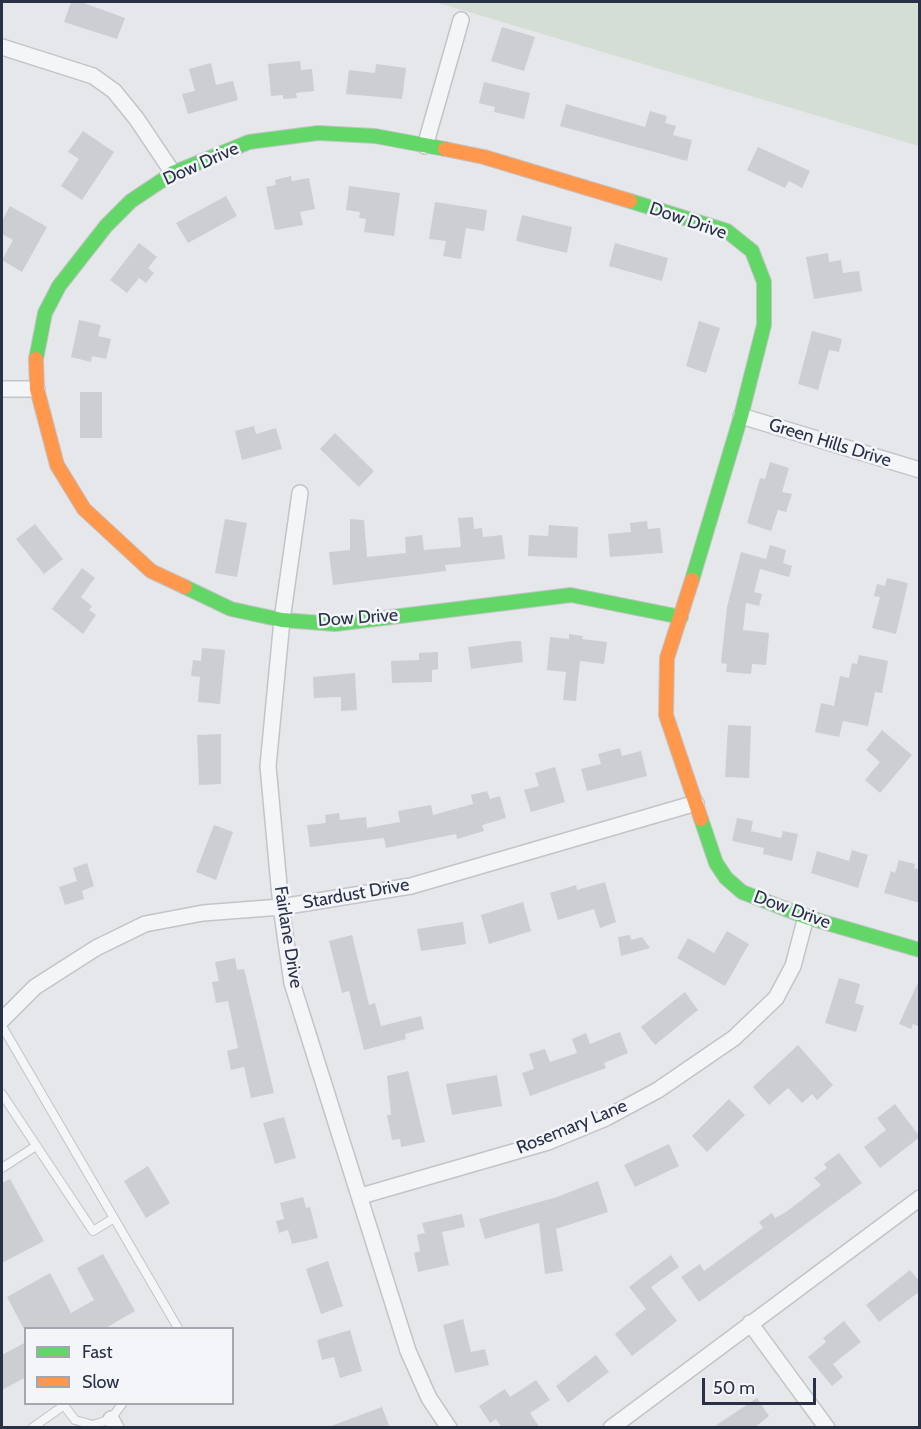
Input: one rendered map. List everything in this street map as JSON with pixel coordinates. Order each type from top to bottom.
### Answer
[{"type":"street","points":[[425,146],[461,20]]},
{"type":"street","points":[[2,46],[93,76],[114,91],[136,118],[173,173]]},
{"type":"street","name":"Dow Drive","points":[[681,617],[571,595],[335,624],[282,620],[231,609],[151,571],[84,509],[57,465],[37,389],[36,354],[45,313],[59,286],[106,226],[131,201],[173,173],[249,142],[318,133],[375,136],[484,157],[727,231],[752,251],[764,282],[764,325],[741,416],[681,617],[667,658],[666,715],[716,863],[726,878],[742,892],[806,917],[920,950]]},
{"type":"street","points":[[2,388],[37,389]]},
{"type":"street","name":"Green Hills Drive","points":[[741,416],[920,470]]},
{"type":"street","name":"Fairlane Drive","points":[[300,493],[282,620],[268,765],[281,907],[292,983],[361,1196],[408,1352],[429,1398],[449,1428]]},
{"type":"street","name":"Stardust Drive","points":[[2,1020],[35,987],[96,948],[145,924],[203,913],[281,907],[411,886],[696,803]]},
{"type":"street","name":"Rosemary Lane","points":[[361,1196],[548,1142],[606,1118],[658,1090],[734,1038],[776,998],[793,966],[806,917]]},
{"type":"street","points":[[611,1428],[920,1198]]},
{"type":"street","points":[[750,1323],[827,1428]]},
{"type":"lane","points":[[2,1026],[177,1327]]},
{"type":"lane","points":[[2,1094],[93,1232],[114,1218]]},
{"type":"lane","points":[[2,1168],[36,1146]]},
{"type":"lane","points":[[32,1428],[63,1405],[68,1414],[84,1424],[113,1423],[122,1405]]},
{"type":"shaded area","points":[[435,2],[919,2],[919,146]]},
{"type":"building","points":[[71,2],[81,2],[125,18],[117,39],[64,22]]},
{"type":"building","points":[[502,27],[535,37],[524,71],[491,61]]},
{"type":"building","points":[[300,61],[301,70],[312,69],[314,91],[296,93],[297,98],[283,99],[283,95],[271,96],[268,64]]},
{"type":"building","points":[[211,63],[216,85],[233,81],[238,100],[188,114],[182,94],[195,91],[189,69]]},
{"type":"building","points":[[376,64],[406,68],[402,99],[346,94],[349,70],[375,73]]},
{"type":"building","points":[[484,82],[530,93],[524,119],[494,112],[495,107],[479,103]]},
{"type":"building","points":[[566,104],[645,127],[650,111],[667,116],[665,123],[676,126],[673,135],[692,140],[687,161],[560,126]]},
{"type":"building","points":[[83,131],[114,152],[82,200],[61,186],[79,159],[68,152]]},
{"type":"building","points":[[758,147],[810,171],[802,188],[789,181],[785,188],[747,170]]},
{"type":"building","points":[[291,176],[292,181],[309,178],[315,209],[300,212],[303,225],[275,230],[266,187],[276,185],[275,180]]},
{"type":"building","points":[[349,186],[400,193],[394,236],[364,232],[366,219],[359,218],[360,212],[346,210]]},
{"type":"building","points":[[226,196],[237,216],[188,243],[176,223]]},
{"type":"building","points":[[435,202],[487,210],[484,231],[466,228],[461,259],[443,256],[446,241],[429,239]]},
{"type":"building","points":[[10,206],[47,227],[22,272],[2,260],[13,240],[2,234],[2,221]]},
{"type":"building","points":[[522,215],[572,227],[567,253],[516,241]]},
{"type":"building","points":[[139,243],[157,257],[148,268],[154,273],[146,283],[139,278],[127,293],[110,280]]},
{"type":"building","points":[[615,243],[668,258],[662,281],[609,266]]},
{"type":"building","points":[[828,253],[829,262],[841,260],[843,273],[859,271],[862,291],[814,299],[806,257]]},
{"type":"building","points":[[79,320],[101,325],[98,336],[111,339],[106,359],[92,356],[91,362],[71,357]]},
{"type":"building","points":[[699,321],[720,328],[706,373],[686,366]]},
{"type":"building","points":[[812,331],[842,339],[839,352],[829,350],[818,390],[798,384]]},
{"type":"building","points":[[80,392],[102,392],[102,438],[80,438]]},
{"type":"building","points":[[254,426],[256,434],[276,428],[282,449],[242,460],[235,431]]},
{"type":"building","points":[[335,433],[374,471],[359,487],[320,449]]},
{"type":"building","points":[[770,462],[789,468],[782,492],[792,494],[786,512],[778,510],[771,531],[747,523],[760,478],[765,479]]},
{"type":"building","points":[[473,517],[474,529],[482,528],[483,537],[502,535],[505,559],[445,565],[446,571],[333,585],[329,552],[350,550],[350,519],[364,520],[367,557],[406,553],[405,537],[422,535],[424,550],[461,547],[458,518]]},
{"type":"building","points":[[225,519],[247,523],[237,577],[215,573]]},
{"type":"building","points":[[647,521],[648,529],[660,528],[663,553],[610,557],[608,534],[631,532],[630,523]]},
{"type":"building","points":[[35,524],[63,559],[44,574],[16,539]]},
{"type":"building","points":[[549,525],[578,527],[577,558],[528,556],[529,535],[548,536]]},
{"type":"building","points":[[770,545],[786,550],[783,563],[792,566],[789,577],[760,569],[754,592],[762,594],[759,606],[746,603],[743,630],[769,633],[766,665],[752,664],[751,674],[726,672],[727,664],[721,663],[727,607],[741,552],[766,559]]},
{"type":"building","points":[[82,568],[95,578],[81,597],[92,606],[89,610],[96,615],[83,634],[52,609]]},
{"type":"building","points":[[887,578],[908,583],[896,634],[872,628],[880,597],[874,596],[877,584],[885,586]]},
{"type":"building","points":[[569,634],[583,636],[582,639],[607,642],[604,664],[580,661],[576,701],[563,700],[566,672],[547,670],[550,637],[569,639]]},
{"type":"building","points":[[521,641],[523,662],[471,669],[468,647]]},
{"type":"building","points":[[202,648],[225,650],[220,704],[198,702],[200,677],[191,676],[193,660],[201,661]]},
{"type":"building","points":[[438,652],[438,669],[432,670],[432,682],[392,683],[391,661],[419,660],[419,653]]},
{"type":"building","points":[[859,655],[888,661],[882,693],[875,692],[868,726],[843,721],[839,737],[815,732],[821,703],[834,706],[840,676],[849,678],[852,663],[857,664]]},
{"type":"building","points":[[355,673],[357,710],[341,711],[341,697],[314,698],[313,677]]},
{"type":"building","points":[[728,725],[751,726],[749,778],[725,777]]},
{"type":"building","points":[[882,730],[912,755],[880,793],[865,780],[880,762],[866,750]]},
{"type":"building","points":[[221,734],[221,784],[199,785],[197,735]]},
{"type":"building","points":[[620,748],[622,756],[641,751],[647,776],[587,791],[581,769],[601,764],[598,754]]},
{"type":"building","points":[[555,767],[565,802],[531,812],[524,790],[539,786],[535,773]]},
{"type":"building","points":[[487,791],[490,799],[500,796],[506,818],[482,825],[484,831],[457,839],[456,834],[386,848],[384,838],[310,847],[307,825],[326,823],[325,815],[339,813],[340,820],[366,817],[367,828],[400,822],[398,811],[431,805],[433,815],[473,804],[471,795]]},
{"type":"building","points":[[737,818],[753,821],[751,831],[781,838],[783,831],[798,834],[792,861],[763,854],[764,848],[732,841]]},
{"type":"building","points":[[214,825],[233,832],[216,880],[196,872]]},
{"type":"building","points":[[852,850],[868,855],[858,888],[811,873],[817,851],[849,861]]},
{"type":"building","points":[[899,860],[915,864],[914,868],[920,870],[920,903],[884,893],[891,871],[895,873]]},
{"type":"building","points":[[87,863],[94,886],[82,891],[84,899],[65,905],[59,887],[77,881],[73,868]]},
{"type":"building","points":[[605,882],[616,922],[600,928],[594,909],[558,920],[550,893],[576,885],[577,890]]},
{"type":"building","points":[[523,902],[531,931],[489,944],[481,915]]},
{"type":"building","points":[[463,922],[466,944],[421,951],[417,929]]},
{"type":"building","points":[[727,931],[749,944],[725,986],[677,958],[688,938],[714,953]]},
{"type":"building","points":[[352,935],[369,1005],[375,1003],[381,1026],[421,1016],[424,1029],[405,1034],[406,1039],[364,1050],[349,991],[342,993],[329,941]]},
{"type":"building","points":[[630,935],[631,940],[642,937],[650,948],[621,956],[618,937]]},
{"type":"building","points":[[235,958],[237,970],[244,969],[274,1093],[251,1098],[244,1067],[231,1070],[227,1051],[238,1048],[228,1001],[216,1003],[212,982],[219,981],[215,962]]},
{"type":"building","points":[[839,978],[860,984],[855,1003],[864,1006],[856,1032],[825,1023]]},
{"type":"building","points":[[920,978],[920,1027],[913,1024],[911,1029],[899,1024]]},
{"type":"building","points":[[685,992],[698,1010],[655,1045],[641,1027]]},
{"type":"building","points":[[620,1032],[628,1053],[604,1063],[606,1068],[530,1096],[522,1073],[534,1069],[529,1054],[545,1049],[550,1062],[577,1053],[572,1039],[586,1033],[590,1044]]},
{"type":"building","points":[[798,1045],[833,1085],[817,1100],[812,1094],[802,1103],[788,1088],[769,1105],[753,1087]]},
{"type":"building","points":[[408,1071],[425,1142],[401,1147],[400,1139],[392,1140],[387,1115],[391,1115],[387,1076]]},
{"type":"building","points":[[497,1075],[502,1106],[452,1115],[446,1084]]},
{"type":"building","points":[[729,1099],[745,1115],[707,1152],[692,1136]]},
{"type":"building","points":[[895,1104],[920,1137],[880,1168],[864,1147],[886,1130],[877,1118]]},
{"type":"building","points":[[284,1117],[296,1158],[275,1164],[263,1123]]},
{"type":"building","points":[[669,1144],[679,1166],[635,1187],[624,1165]]},
{"type":"building","points":[[839,1153],[862,1183],[699,1302],[681,1277],[700,1264],[704,1271],[763,1228],[759,1222],[772,1213],[775,1218],[786,1212],[821,1185],[814,1178],[827,1168],[824,1164]]},
{"type":"building","points":[[148,1166],[170,1203],[146,1218],[124,1181]]},
{"type":"building","points":[[10,1179],[44,1241],[2,1263],[2,1183]]},
{"type":"building","points":[[598,1181],[608,1212],[556,1229],[563,1271],[545,1274],[539,1223],[485,1239],[479,1219],[557,1197]]},
{"type":"building","points":[[303,1197],[306,1208],[310,1207],[318,1238],[292,1244],[288,1230],[279,1233],[276,1221],[284,1219],[280,1203]]},
{"type":"building","points":[[462,1214],[465,1227],[442,1232],[449,1265],[418,1272],[414,1253],[420,1251],[417,1235],[425,1233],[422,1223]]},
{"type":"building","points":[[103,1254],[135,1311],[107,1327],[24,1327],[24,1329],[7,1297],[50,1273],[71,1313],[94,1300],[77,1268]]},
{"type":"building","points":[[671,1255],[679,1267],[651,1287],[677,1321],[632,1356],[615,1334],[646,1309],[629,1287]]},
{"type":"building","points":[[328,1261],[343,1306],[321,1314],[306,1269]]},
{"type":"building","points":[[910,1270],[920,1282],[920,1291],[879,1322],[866,1305]]},
{"type":"building","points":[[463,1319],[471,1352],[485,1349],[489,1365],[455,1373],[443,1325]]},
{"type":"building","points":[[844,1321],[861,1342],[833,1364],[843,1377],[832,1386],[808,1357],[826,1342],[823,1338]]},
{"type":"building","points":[[350,1330],[362,1371],[340,1378],[334,1357],[322,1360],[317,1340]]},
{"type":"building","points":[[24,1343],[24,1378],[2,1390],[2,1355]]},
{"type":"building","points":[[596,1355],[609,1372],[568,1403],[556,1386]]},
{"type":"building","points":[[536,1380],[550,1400],[530,1413],[540,1428],[502,1428],[496,1419],[490,1423],[479,1406],[505,1389],[510,1397]]},
{"type":"building","points":[[757,1398],[769,1416],[754,1428],[712,1428]]},
{"type":"building","points":[[382,1407],[390,1428],[332,1428],[331,1426]]},
{"type":"traffic: fast","points":[[36,359],[45,313],[59,286],[106,226],[131,201],[173,173],[249,142],[318,133],[375,136],[445,149]]},
{"type":"traffic: fast","points":[[630,201],[727,231],[752,251],[764,282],[764,325],[741,416],[692,580]]},
{"type":"traffic: fast","points":[[185,587],[231,609],[282,620],[335,624],[571,595],[681,617]]},
{"type":"traffic: fast","points":[[701,819],[716,863],[726,878],[742,892],[806,917],[920,950]]},
{"type":"traffic: slow","points":[[445,149],[484,157],[630,201]]},
{"type":"traffic: slow","points":[[36,359],[37,389],[57,465],[84,509],[151,571],[185,587]]},
{"type":"traffic: slow","points":[[692,580],[667,658],[666,715],[701,819]]}]
